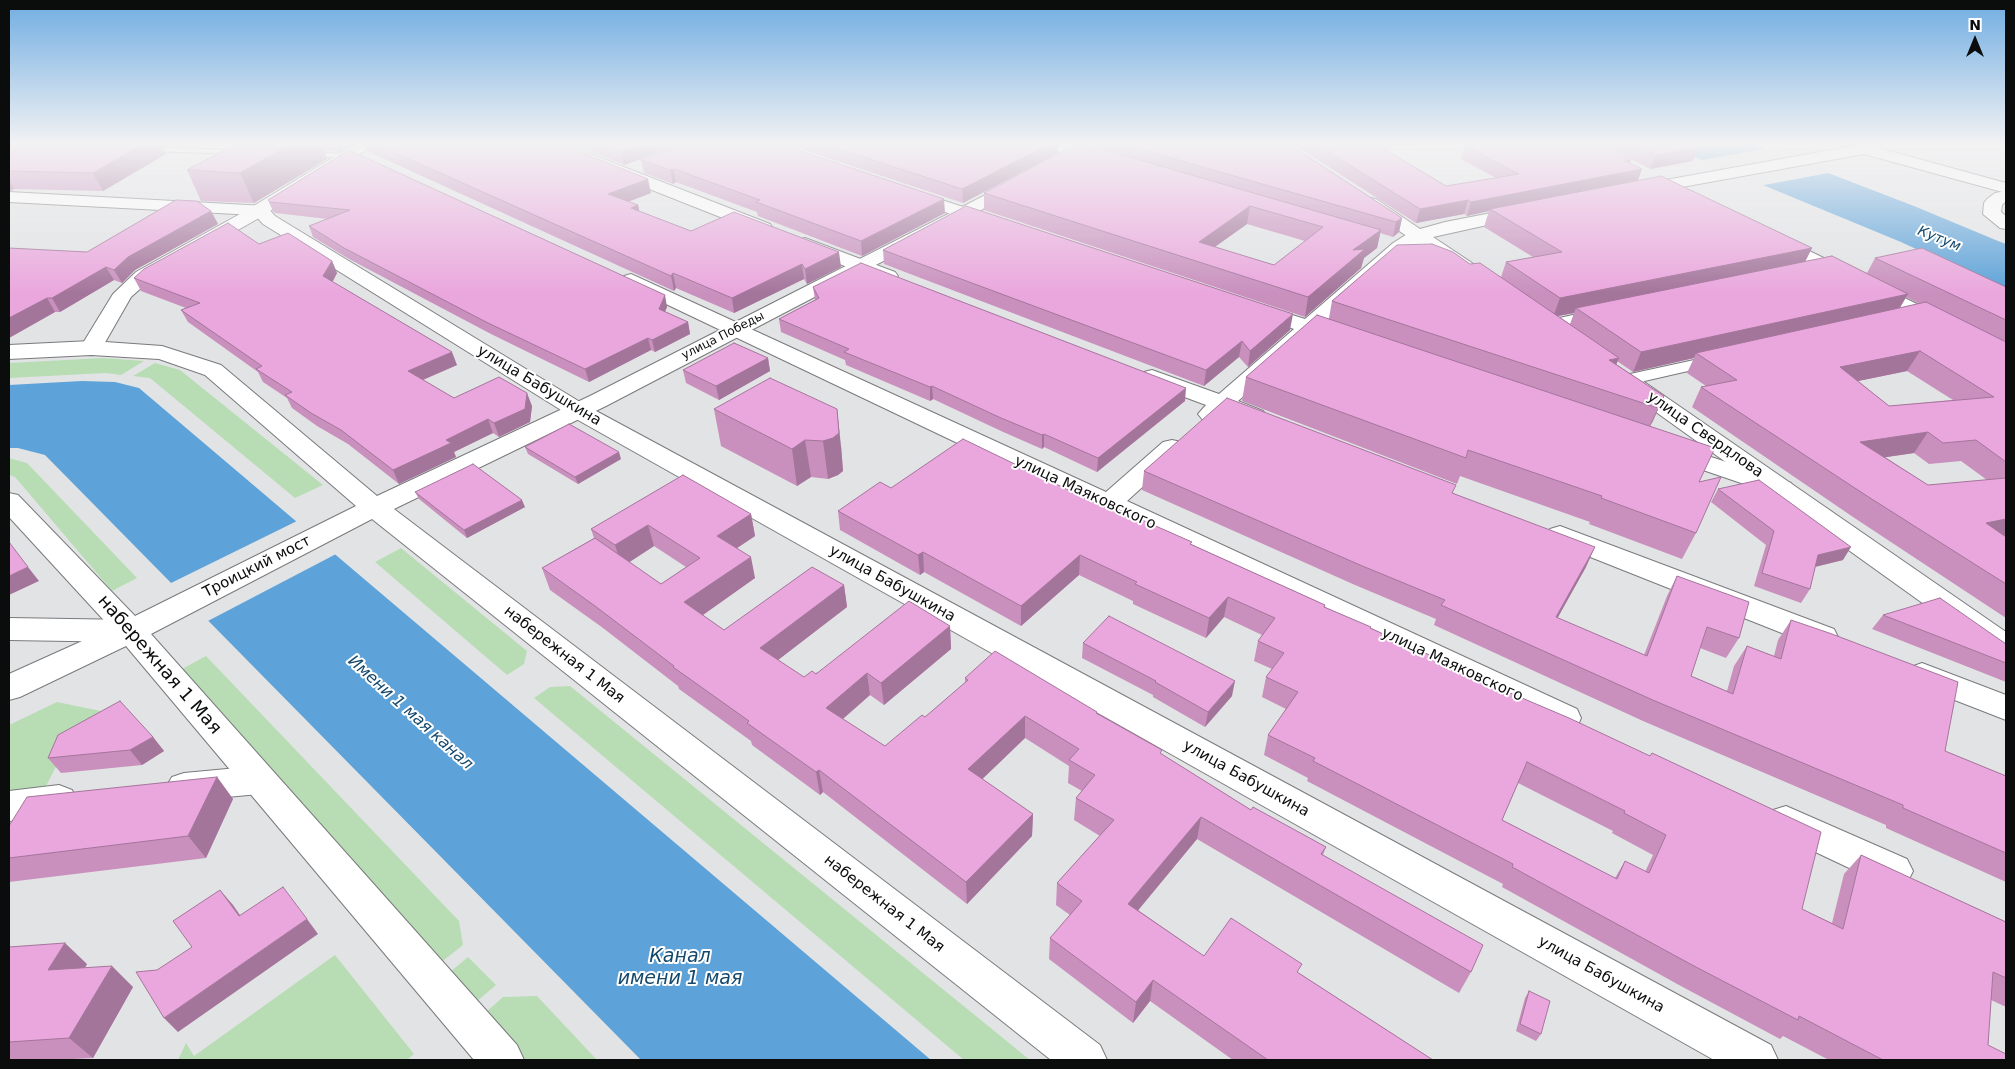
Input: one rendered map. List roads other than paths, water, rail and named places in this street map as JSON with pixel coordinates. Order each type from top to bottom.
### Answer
[{"type":"street","points":[[91,348],[123,294],[144,276],[291,193]]},
{"type":"street","points":[[671,193],[906,283]]},
{"type":"street","points":[[907,193],[1010,228]]},
{"type":"street","name":"улица Победы","points":[[362,514],[577,410],[861,266],[999,193]]},
{"type":"street","points":[[1681,193],[1697,201]]},
{"type":"street","points":[[1359,196],[1483,280]]},
{"type":"street","points":[[2006,196],[1993,203],[1992,214],[2006,224]]},
{"type":"street","points":[[9,197],[100,204],[260,210]]},
{"type":"street","points":[[1108,504],[1400,247],[1419,235],[1445,227],[1538,209]]},
{"type":"street","name":"улица Бабушкина","points":[[260,210],[269,220],[577,410],[1756,1060]]},
{"type":"street","points":[[1758,232],[2006,356]]},
{"type":"street","points":[[1381,241],[1400,247]]},
{"type":"street","points":[[1809,271],[1828,267]]},
{"type":"street","name":"улица Маяковского","points":[[607,269],[1584,727]]},
{"type":"street","points":[[1236,303],[1364,346]]},
{"type":"street","points":[[1539,319],[1615,311]]},
{"type":"street","points":[[1892,320],[1921,314]]},
{"type":"street","points":[[1539,319],[1571,341]]},
{"type":"street","name":"набережная 1 Мая","points":[[9,352],[91,348],[162,353],[213,370],[362,514],[1085,1060]]},
{"type":"street","points":[[1619,375],[1731,357]]},
{"type":"street","points":[[1129,368],[1277,425]]},
{"type":"street","name":"улица Свердлова","points":[[1619,375],[2006,647]]},
{"type":"street","points":[[1653,445],[1783,490]]},
{"type":"street","name":"набережная 1 Мая","points":[[9,501],[131,631],[502,1060]]},
{"type":"street","name":"Троицкий мост","points":[[9,688],[131,631],[362,514]]},
{"type":"street","points":[[1535,525],[1840,644]]},
{"type":"street","points":[[9,629],[131,631]]},
{"type":"street","points":[[1905,669],[2006,708]]},
{"type":"street","points":[[157,790],[259,780]]},
{"type":"street","points":[[9,806],[88,798]]},
{"type":"street","points":[[1764,810],[1916,882]]},
{"type":"water","name":"Кутум","points":[[1782,193],[1880,193],[2006,244],[2006,291],[1901,242]]},
{"type":"water","name":"Канал имени 1 мая","points":[[82,381],[115,382],[139,388],[931,1060],[641,1060],[45,455],[18,448],[9,448],[9,385]]},
{"type":"water label","name":"Имени 1 мая канал","points":[[410,713]]}]
